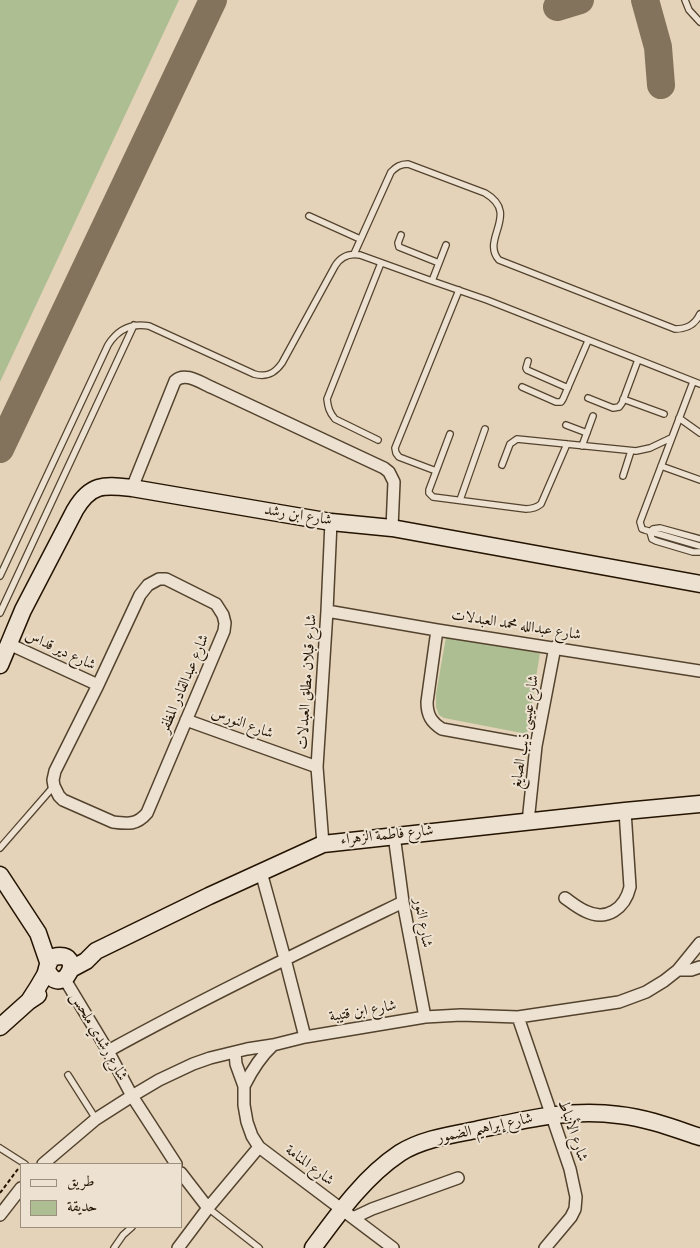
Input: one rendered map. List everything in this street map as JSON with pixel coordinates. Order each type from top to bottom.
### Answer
[{"type":"street","points":[[132,488],[175,381],[178,378],[186,377],[384,468],[389,472],[394,482],[392,528]]},
{"type":"street","name":"شارع ابن رشد","points":[[0,665],[23,610],[82,498],[104,486],[132,488],[331,522],[392,528],[700,584]]},
{"type":"street","name":"شارع قبلان مطلق العبدلات","points":[[323,844],[317,767],[331,522]]},
{"type":"street","name":"شارع عبدالقادر المظفر","points":[[159,579],[166,579],[216,604],[223,615],[225,623],[224,631],[186,720],[142,819],[135,823],[113,822],[63,800],[59,796],[53,780],[56,771],[140,595],[144,588],[159,579]]},
{"type":"street","name":"شارع عبدالله محمد العبدلات","points":[[327,611],[437,630],[700,670]]},
{"type":"street","points":[[437,630],[427,702],[427,710],[431,720],[442,729],[536,746]]},
{"type":"street","name":"شارع دير قداس","points":[[9,644],[98,685]]},
{"type":"street","name":"شارع عيسى ذيب الصايغ","points":[[528,822],[536,746],[555,647]]},
{"type":"street","name":"شارع النورس","points":[[186,720],[317,767]]},
{"type":"street","name":"شارع فاطمة الزهراء","points":[[0,1027],[30,1001],[48,989],[59,967],[86,961],[96,950],[323,844],[700,804]]},
{"type":"street","points":[[565,898],[585,912],[599,915],[613,912],[624,902],[630,887],[625,811]]},
{"type":"street","name":"شارع النور","points":[[394,835],[403,902],[425,1017]]},
{"type":"street","points":[[261,872],[305,1037]]},
{"type":"street","name":"شارع رشدي ملحس","points":[[0,875],[38,932],[46,937],[59,967],[132,1096],[175,1163]]},
{"type":"street","points":[[108,1051],[285,959],[403,902]]},
{"type":"street","name":"شارع ابن قتيبة","points":[[45,1163],[96,1119],[132,1096],[159,1080],[210,1058],[305,1037],[425,1017],[518,1017],[619,1002],[646,992],[664,981],[678,970],[700,943]]},
{"type":"street","points":[[678,970],[691,970],[700,967]]},
{"type":"street","name":"شارع الأنباط","points":[[518,1017],[570,1169],[576,1197],[575,1208],[571,1217],[545,1248]]},
{"type":"street","points":[[244,1086],[262,1055],[273,1045]]},
{"type":"street","name":"شارع المنامة","points":[[234,1052],[244,1086],[244,1105],[247,1122],[252,1136],[259,1147],[393,1248]]},
{"type":"street","name":"شارع إبراهيم الضمور","points":[[313,1248],[347,1213],[364,1184],[401,1152],[418,1144],[450,1135],[551,1115],[605,1113],[641,1119],[700,1136]]},
{"type":"street","points":[[178,1248],[208,1208],[259,1147]]},
{"type":"street","points":[[182,1176],[208,1208]]},
{"type":"street","points":[[347,1213],[372,1209],[458,1178]]},
{"type":"street","points":[[0,1215],[20,1189]]},
{"type":"lane","points":[[685,0],[689,10],[700,22]]},
{"type":"lane","points":[[354,254],[391,172],[401,164],[408,164],[493,198],[501,212],[493,250],[499,260],[675,329],[688,327],[694,323],[700,314]]},
{"type":"lane","points":[[310,216],[360,239]]},
{"type":"lane","points":[[400,235],[399,247],[439,263]]},
{"type":"lane","points":[[432,281],[446,245]]},
{"type":"lane","points":[[0,576],[108,345],[119,332],[134,325],[149,326],[254,374],[267,376],[274,373],[282,363],[338,261],[342,257],[354,254],[459,290],[700,384]]},
{"type":"lane","points":[[378,440],[335,419],[330,413],[327,399],[381,263]]},
{"type":"lane","points":[[436,471],[399,457],[395,448],[459,290]]},
{"type":"lane","points":[[0,613],[134,325]]},
{"type":"lane","points":[[522,387],[558,402],[562,400],[588,340]]},
{"type":"lane","points":[[588,398],[616,408],[621,406],[638,360]]},
{"type":"lane","points":[[528,361],[527,370],[568,388]]},
{"type":"lane","points":[[693,382],[640,522],[642,528],[650,532],[700,546]]},
{"type":"lane","points":[[624,399],[664,414]]},
{"type":"lane","points":[[582,446],[593,416]]},
{"type":"lane","points":[[679,418],[700,433]]},
{"type":"lane","points":[[566,425],[587,432]]},
{"type":"lane","points":[[460,500],[485,429]]},
{"type":"lane","points":[[450,434],[429,490],[430,495],[526,509],[531,509],[541,504],[567,444]]},
{"type":"lane","points":[[502,465],[510,444],[517,439],[630,451],[645,450],[671,438]]},
{"type":"lane","points":[[623,476],[630,451]]},
{"type":"lane","points":[[661,466],[700,480]]},
{"type":"lane","points":[[650,532],[653,529],[660,528],[700,539]]},
{"type":"lane","points":[[650,532],[652,539],[656,541],[693,552],[700,552]]},
{"type":"lane","points":[[0,848],[54,786]]},
{"type":"lane","points":[[68,1076],[96,1119]]},
{"type":"lane","points":[[0,1148],[24,1163]]},
{"type":"lane","points":[[208,1208],[259,1248]]},
{"type":"lane","points":[[114,1248],[123,1235],[131,1228]]},
{"type":"path","points":[[0,1193],[20,1168]]},
{"type":"green space","points":[[0,0],[179,0],[0,382]]},
{"type":"green space","points":[[446,637],[540,653],[527,734],[444,718],[439,715],[436,707],[436,694]]},
{"type":"taxiway","points":[[0,449],[213,0]]},
{"type":"taxiway","points":[[557,7],[580,0]]},
{"type":"taxiway","points":[[645,0],[658,47],[661,85]]}]
